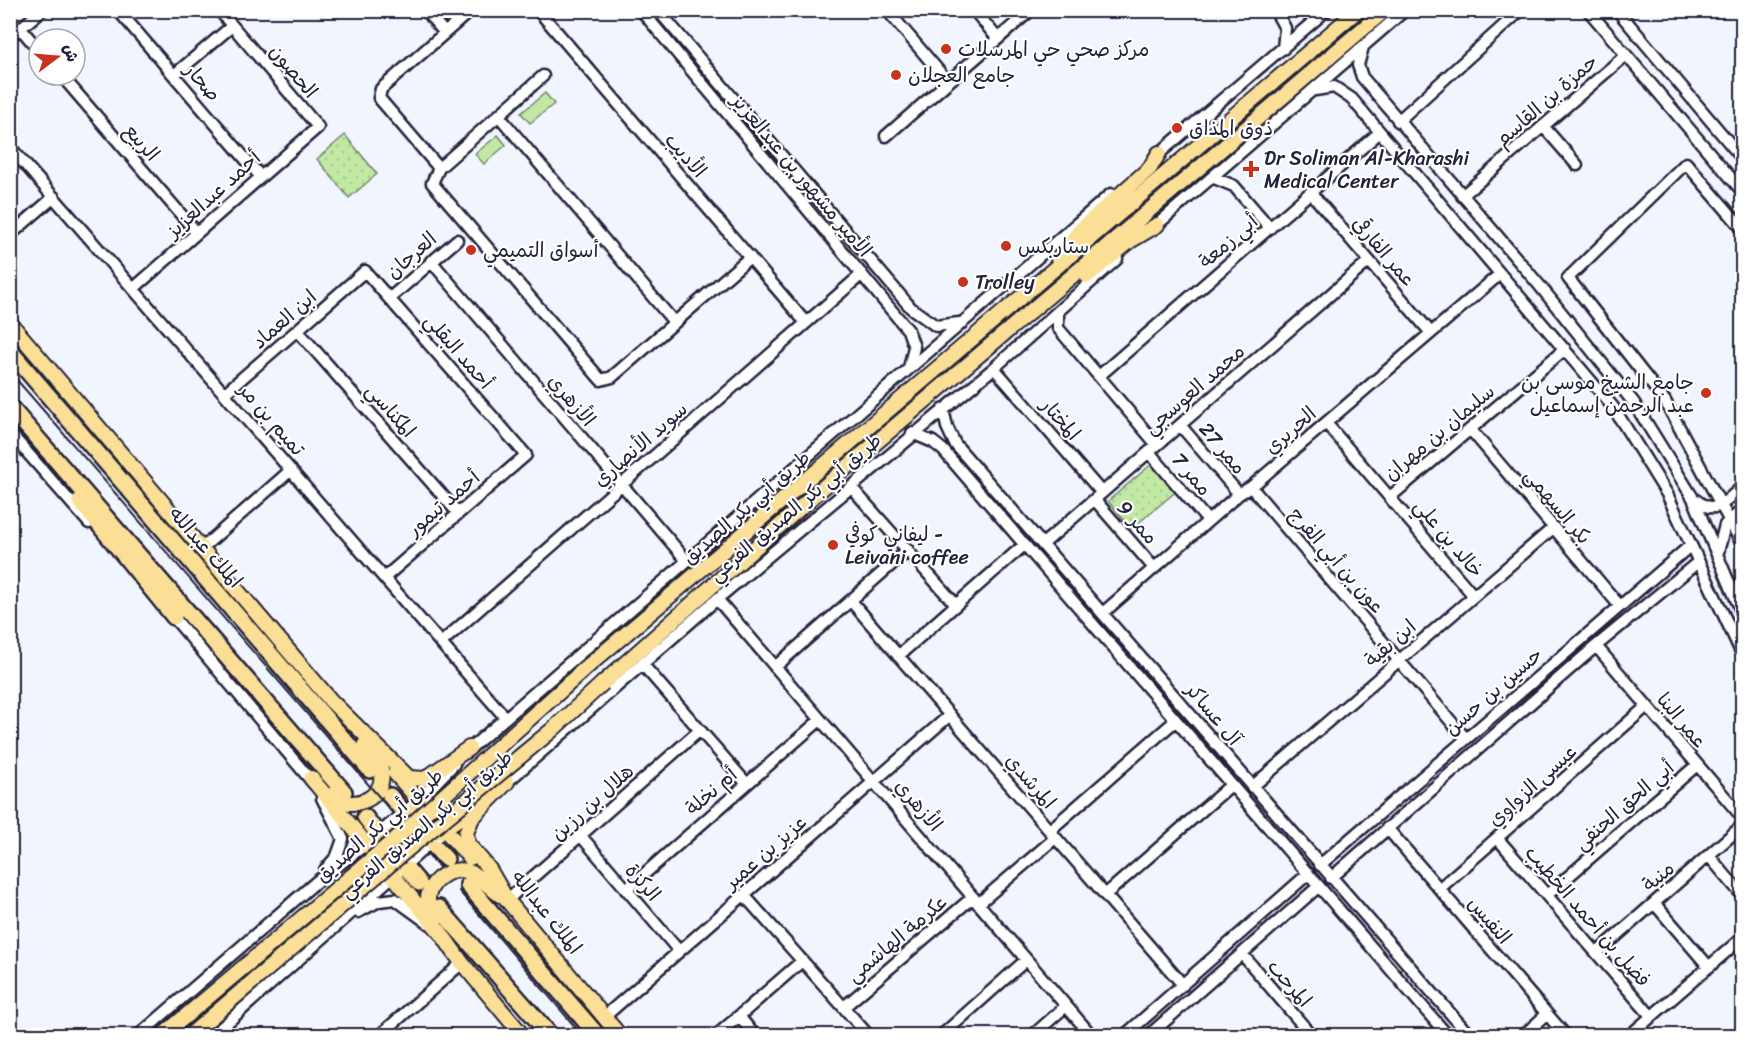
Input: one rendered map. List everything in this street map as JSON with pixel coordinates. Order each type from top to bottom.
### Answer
[{"type":"highway","points":[[10,343],[97,452]]},
{"type":"highway","name":"الملك عبدالله","points":[[10,351],[370,770]]},
{"type":"highway","points":[[11,408],[95,521],[174,617]]},
{"type":"highway","points":[[11,408],[344,792]]},
{"type":"highway","points":[[365,817],[375,830]]},
{"type":"highway","points":[[435,847],[446,859]]},
{"type":"highway","points":[[408,870],[419,883]]},
{"type":"highway","name":"الملك عبدالله","points":[[468,885],[598,1035]]},
{"type":"highway","points":[[439,908],[551,1035]]},
{"type":"main road","name":"طريق أبي بكر الصديق","points":[[162,1035],[399,836],[588,666],[1358,10]]},
{"type":"main road","name":"طريق أبي بكر الصديق","points":[[189,1035],[551,731],[819,491],[1385,10]]},
{"type":"main road","points":[[1053,269],[1073,238],[1150,168],[1159,153]]},
{"type":"main road","points":[[1017,323],[1034,318],[1122,247],[1157,225]]},
{"type":"main road","points":[[10,323],[332,702],[507,900]]},
{"type":"main road","points":[[332,702],[409,778],[425,779],[469,748]]},
{"type":"main road","points":[[311,778],[340,803],[349,805],[366,801],[375,795],[381,781],[381,766],[332,702]]},
{"type":"main road","points":[[311,778],[523,1035]]},
{"type":"main road","name":"طريق أبي بكر الصديق الفرعي","points":[[446,830],[507,782]]},
{"type":"main road","name":"الملك عبدالله","points":[[507,782],[472,818],[466,832],[468,844],[489,869],[507,900],[620,1035]]},
{"type":"main road","points":[[393,875],[398,845],[407,832],[419,800]]},
{"type":"main road","points":[[365,845],[407,832],[446,830]]},
{"type":"main road","points":[[365,845],[398,845],[446,830]]},
{"type":"main road","points":[[441,933],[430,911],[428,894],[435,883],[448,872],[469,871],[507,900]]},
{"type":"street","points":[[10,37],[42,10]]},
{"type":"street","name":"صحار","points":[[118,10],[260,176]]},
{"type":"street","name":"الحصون","points":[[219,10],[318,127]]},
{"type":"street","points":[[425,10],[445,33]]},
{"type":"street","points":[[439,168],[379,98],[381,89],[471,10]]},
{"type":"street","name":"الأديب","points":[[538,10],[806,323]]},
{"type":"street","name":"الأمير مشهور بن عبدالعزيز","points":[[641,10],[911,335],[914,348],[913,360],[907,371]]},
{"type":"street","name":"الأمير مشهور بن عبدالعزيز","points":[[658,10],[917,313],[936,326],[963,322]]},
{"type":"street","points":[[887,10],[948,82]]},
{"type":"street","points":[[974,10],[998,39]]},
{"type":"street","points":[[886,136],[1031,10]]},
{"type":"street","points":[[1275,10],[1285,28],[1285,40],[1281,51]]},
{"type":"street","name":"طريق أبي بكر الصديق الفرعي","points":[[138,1035],[315,882],[365,845],[419,800],[469,748],[504,717],[1327,10]]},
{"type":"street","name":"طريق أبي بكر الصديق الفرعي","points":[[507,782],[912,433],[994,368],[1405,10]]},
{"type":"street","points":[[1398,121],[1521,10]]},
{"type":"street","points":[[1588,10],[1743,191]]},
{"type":"street","points":[[1617,10],[1743,158]]},
{"type":"street","points":[[174,75],[232,26]]},
{"type":"street","points":[[21,29],[27,36]]},
{"type":"street","points":[[1364,46],[1359,58],[1360,71],[1398,121],[1540,286],[1634,403],[1693,498],[1743,613]]},
{"type":"street","name":"حمزة بن القاسم","points":[[1462,196],[1626,55]]},
{"type":"street","points":[[543,76],[439,168],[432,183],[601,380],[612,377],[750,257]]},
{"type":"street","name":"الربيع","points":[[71,87],[197,233]]},
{"type":"street","points":[[1312,92],[1322,87],[1334,87],[1345,92],[1613,407],[1667,494],[1743,654]]},
{"type":"street","points":[[1369,120],[1367,114],[1371,104],[1380,102],[1385,104]]},
{"type":"street","points":[[499,116],[674,322]]},
{"type":"street","points":[[1543,126],[1577,165]]},
{"type":"street","name":"أحمد عبدالعزيز","points":[[134,289],[318,127]]},
{"type":"street","name":"أبي زمعة","points":[[1099,376],[1380,132]]},
{"type":"street","name":"تميم بن مر","points":[[10,147],[504,717]]},
{"type":"street","points":[[1743,228],[1686,163],[1568,278],[1665,400],[1743,544]]},
{"type":"street","points":[[1212,177],[1234,186],[1270,228]]},
{"type":"street","name":"عمر الفارقي","points":[[1311,193],[1431,333]]},
{"type":"street","points":[[10,235],[54,196]]},
{"type":"street","name":"العرجان","points":[[390,298],[457,240]]},
{"type":"street","name":"الأزهري","points":[[431,261],[687,561]]},
{"type":"street","name":"محمد العوسجي","points":[[1042,544],[1369,261]]},
{"type":"street","name":"أحمد البقلي","points":[[365,271],[526,455]]},
{"type":"street","name":"ابن العماد","points":[[225,393],[365,271]]},
{"type":"street","name":"سويد الأنصاري","points":[[441,642],[862,274]]},
{"type":"street","name":"الحريري","points":[[1104,612],[1239,494],[1251,488],[1500,274]]},
{"type":"street","points":[[1040,327],[1058,328],[1058,312]]},
{"type":"street","points":[[903,325],[915,322],[917,313]]},
{"type":"street","name":"ممر 7","points":[[1058,328],[1099,376],[1208,521]]},
{"type":"street","name":"المكناسي","points":[[298,331],[458,513]]},
{"type":"street","name":"سليمان بن مهران","points":[[1390,497],[1565,349]]},
{"type":"street","name":"المختار","points":[[994,368],[1099,496]]},
{"type":"street","name":"آل عساكر","points":[[944,409],[947,427],[955,444],[1104,612],[1252,787],[1470,1035]]},
{"type":"street","name":"خالد بن علي","points":[[1326,423],[1473,595]]},
{"type":"street","name":"ممر 27","points":[[1180,425],[1239,494]]},
{"type":"street","name":"بكر السهمي","points":[[1471,430],[1619,605]]},
{"type":"street","points":[[10,433],[174,617],[311,778],[343,839],[337,856],[315,882]]},
{"type":"street","name":"آل عساكر","points":[[912,433],[933,442],[943,450],[1448,1035]]},
{"type":"street","points":[[943,450],[943,442],[949,439],[955,444]]},
{"type":"street","name":"أحمد تيمور","points":[[384,578],[526,455]]},
{"type":"street","points":[[201,549],[291,470]]},
{"type":"street","points":[[851,487],[956,605]]},
{"type":"street","points":[[1693,498],[1706,508],[1721,505],[1743,487]]},
{"type":"street","name":"عون بن أبي الفرج","points":[[1251,488],[1466,739]]},
{"type":"street","name":"ممر 9","points":[[1099,496],[1154,568]]},
{"type":"street","points":[[1718,552],[1725,525],[1743,510]]},
{"type":"street","name":"ابن بقية","points":[[1252,787],[1553,528]]},
{"type":"street","points":[[898,656],[1024,545]]},
{"type":"street","name":"حسين بن حسن","points":[[1320,865],[1690,545]]},
{"type":"street","points":[[775,667],[908,550]]},
{"type":"street","name":"حسين بن حسن","points":[[1331,878],[1596,646],[1698,561]]},
{"type":"street","points":[[1059,586],[1071,576]]},
{"type":"street","name":"الأزهري","points":[[717,599],[1092,1035]]},
{"type":"street","name":"المرشدي","points":[[851,601],[1183,985]]},
{"type":"street","points":[[1732,633],[1743,627]]},
{"type":"street","name":"عمر البنا","points":[[1596,646],[1697,765],[1742,824]]},
{"type":"street","points":[[643,665],[747,784]]},
{"type":"street","name":"عيسى الزواوي","points":[[1440,888],[1647,706]]},
{"type":"street","name":"عزيز بن عمير","points":[[604,1017],[950,715]]},
{"type":"street","name":"أم نخلة","points":[[626,890],[820,720]]},
{"type":"street","name":"عكرمة الهاشمي","points":[[844,1007],[976,901],[1052,835],[1175,721]]},
{"type":"street","name":"هلال بن رزين","points":[[507,900],[700,730]]},
{"type":"street","name":"أبي الحق الحنفي","points":[[1547,895],[1697,765]]},
{"type":"street","points":[[1105,895],[1231,785]]},
{"type":"street","name":"منية","points":[[1597,953],[1709,856],[1742,824]]},
{"type":"street","name":"النفيس","points":[[1387,828],[1566,1035]]},
{"type":"street","name":"طريق أبي بكر الصديق الفرعي","points":[[217,1034],[340,922],[446,830]]},
{"type":"street","name":"الركزة","points":[[581,836],[679,951]]},
{"type":"street","name":"فضل بن أحمد الخطيب","points":[[1498,839],[1651,1016]]},
{"type":"street","points":[[1709,856],[1743,895]]},
{"type":"street","points":[[1124,1035],[1308,874]]},
{"type":"street","points":[[1148,1035],[1319,886]]},
{"type":"street","points":[[1287,894],[1297,891],[1301,896],[1297,905]]},
{"type":"street","points":[[744,895],[869,1035]]},
{"type":"street","points":[[340,922],[379,901],[395,899],[441,933]]},
{"type":"street","points":[[1654,903],[1709,967]]},
{"type":"street","points":[[1258,920],[1268,931]]},
{"type":"street","points":[[1629,1035],[1741,942]]},
{"type":"street","name":"المرحب","points":[[1242,954],[1308,1034]]},
{"type":"street","points":[[941,1035],[1026,960]]},
{"type":"street","points":[[716,1035],[802,961]]},
{"type":"street","points":[[384,1034],[462,963]]},
{"type":"street","points":[[1032,1035],[1066,1006]]},
{"type":"street","points":[[1523,1035],[1547,1014]]},
{"type":"street","points":[[739,1016],[755,1035]]},
{"type":"green space","points":[[545,93],[554,104],[530,123],[521,113]]},
{"type":"green space","points":[[345,135],[377,174],[349,198],[317,159]]},
{"type":"green space","points":[[498,135],[506,145],[484,164],[475,154]]},
{"type":"green space","points":[[1154,462],[1178,490],[1131,529],[1108,501]]},
{"type":"railway","points":[[10,372],[394,814]]},
{"type":"railway","points":[[427,853],[439,867]]},
{"type":"railway","points":[[459,891],[583,1036]]},
{"type":"place","name":"مركز صحي حي المرسلات","points":[[946,49]]},
{"type":"place","name":"جامع العجلان","points":[[896,75]]},
{"type":"place","name":"ذوق المذاق","points":[[1177,128]]},
{"type":"place","name":"Dr Soliman Al-Kharashi Medical Center","points":[[1251,169]]},
{"type":"place","name":"ستاربكس","points":[[1006,246]]},
{"type":"place","name":"أسواق التميمي","points":[[471,250]]},
{"type":"place","name":"Trolley","points":[[963,282]]},
{"type":"place","name":"جامع الشيخ موسى بن عبد الرحمن إسماعيل","points":[[1706,393]]},
{"type":"place","name":"ليفاني كوفي - Leivani coffee","points":[[833,545]]}]
